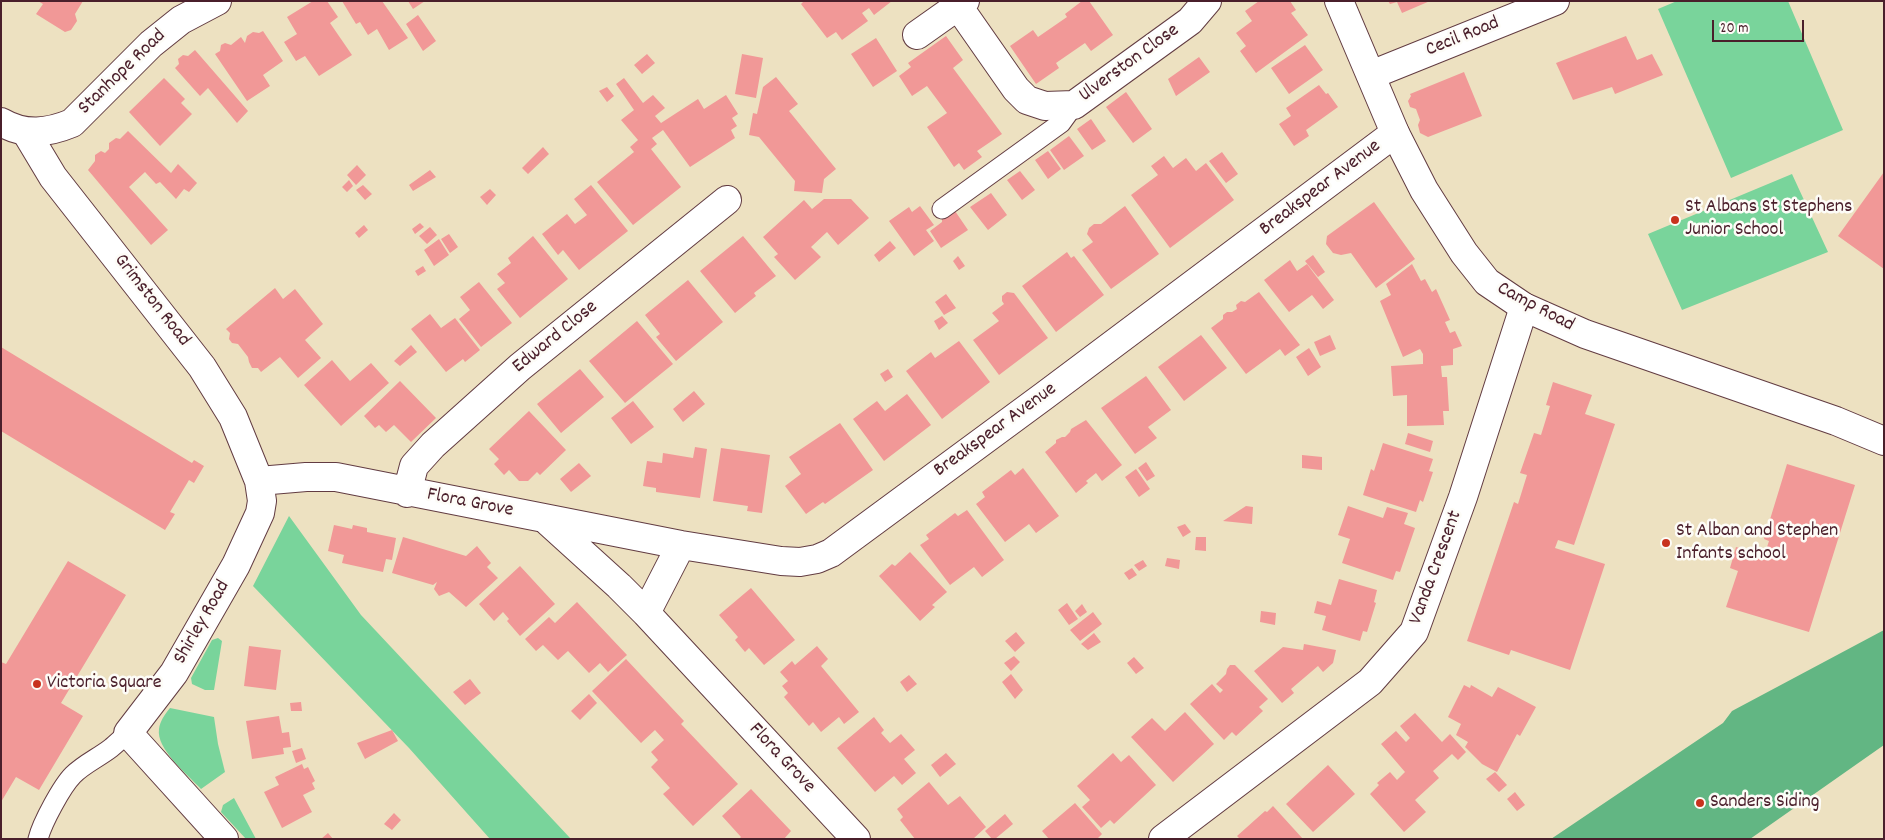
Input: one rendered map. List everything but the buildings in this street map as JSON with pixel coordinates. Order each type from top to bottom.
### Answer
[{"type":"street","name":"Stanhope Road","points":[[13,127],[56,130],[72,123],[151,44],[181,20],[217,1]]},
{"type":"street","name":"Ulverston Close","points":[[917,35],[961,4],[1016,89],[1027,100],[1045,106],[1074,105],[1190,21],[1207,1]]},
{"type":"street","name":"Camp Road","points":[[1338,1],[1395,133],[1424,190],[1464,253],[1487,282],[1524,307],[1584,334],[1836,421],[1884,440]]},
{"type":"street","name":"Cecil Road","points":[[1371,75],[1554,1]]},
{"type":"street","name":"Grimston Road","points":[[13,127],[202,366],[233,417],[259,481]]},
{"type":"street","name":"Breakspear Avenue","points":[[544,518],[681,545],[781,561],[808,561],[831,553],[1068,379],[1395,133]]},
{"type":"street","name":"Edward Close","points":[[408,493],[414,466],[433,445],[520,367],[727,200]]},
{"type":"street","name":"Vanda Crescent","points":[[1163,839],[1370,682],[1414,632],[1463,497],[1524,307]]},
{"type":"street","name":"Flora Grove","points":[[259,481],[306,477],[336,477],[408,493],[544,518],[646,613],[856,839]]},
{"type":"street","name":"Shirley Road","points":[[128,732],[174,673],[236,565],[260,513],[262,501],[259,481]]},
{"type":"street","points":[[646,613],[681,545]]},
{"type":"street","points":[[128,732],[224,839]]},
{"type":"lane","name":"Ulverston Close","points":[[942,209],[1061,123],[1074,105]]},
{"type":"lane","points":[[38,839],[40,830],[72,776],[93,759],[110,749],[128,732]]},
{"type":"green space","points":[[1677,1],[1788,1],[1843,130],[1731,178],[1658,9]]},
{"type":"green space","points":[[1792,174],[1828,252],[1682,310],[1648,234]]},
{"type":"green space","points":[[289,516],[361,615],[571,839],[490,839],[409,748],[253,586]]},
{"type":"green space","points":[[1884,630],[1884,745],[1750,839],[1551,839],[1723,723],[1732,711]]},
{"type":"green space","points":[[218,638],[222,641],[214,690],[205,690],[192,684],[191,678],[212,640]]},
{"type":"green space","points":[[170,708],[214,717],[225,772],[201,789],[174,761],[162,745],[159,729],[163,718]]},
{"type":"green space","points":[[234,798],[256,839],[246,839],[221,812],[223,805]]},
{"type":"place","name":"St Albans St Stephens Junior School","points":[[1675,220]]},
{"type":"place","name":"St Alban and Stephen Infants school","points":[[1666,543]]},
{"type":"place","name":"Victoria Square","points":[[37,684]]},
{"type":"place","name":"Sanders Siding","points":[[1700,803]]}]
